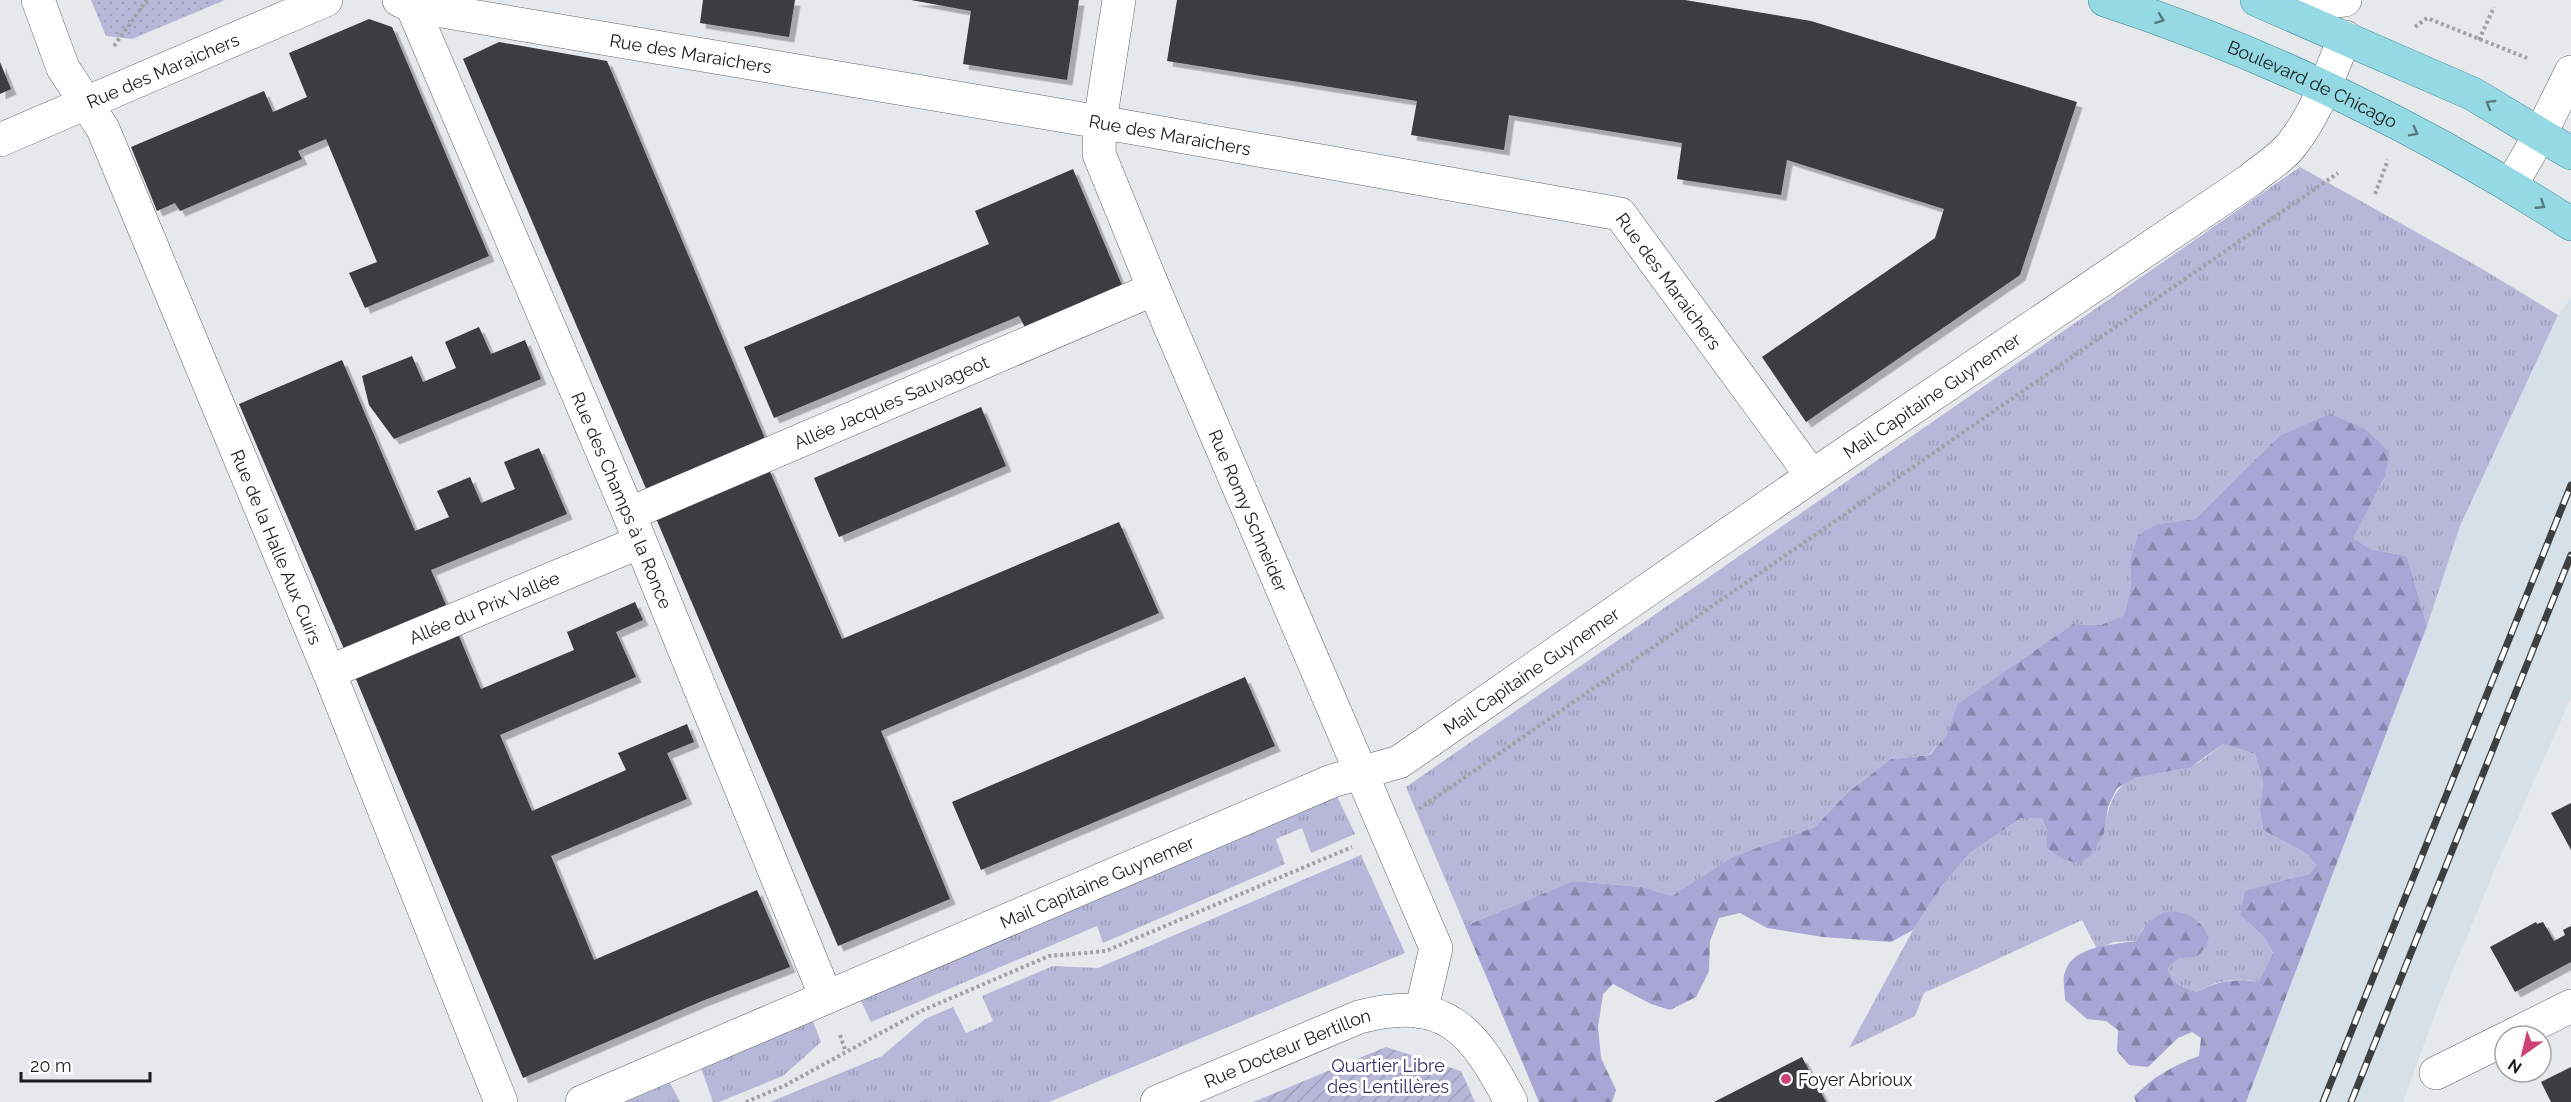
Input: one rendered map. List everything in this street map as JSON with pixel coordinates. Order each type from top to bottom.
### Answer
[{"type":"main road","name":"Boulevard de Chicago","points":[[2105,0],[2176,25],[2324,88],[2450,150],[2511,185],[2571,224]]},
{"type":"main road","points":[[2265,3],[2473,94],[2571,153]]},
{"type":"street","name":"Rue de la Halle Aux Cuirs","points":[[38,0],[63,68],[104,129],[329,672],[501,1102]]},
{"type":"street","name":"Rue des Maraichers","points":[[0,140],[326,0]]},
{"type":"street","name":"Rue Romy Schneider","points":[[1119,0],[1100,122],[1099,154],[1154,289],[1436,948],[1421,1012]]},
{"type":"street","points":[[2265,3],[2345,0]]},
{"type":"street","name":"Rue des Maraichers","points":[[405,3],[1620,214],[1812,476]]},
{"type":"street","name":"Rue des Champs à la Ronce","points":[[405,3],[634,528],[826,997]]},
{"type":"street","name":"Mail Capitaine Guynemer","points":[[582,1102],[1321,785],[1399,762],[1812,476],[2250,180],[2292,145],[2324,88],[2345,38]]},
{"type":"street","points":[[2511,185],[2541,133],[2571,72]]},
{"type":"street","name":"Allée Jacques Sauvageot","points":[[634,528],[1154,289]]},
{"type":"street","name":"Allée du Prix Vallée","points":[[329,672],[634,528]]},
{"type":"street","points":[[2535,1024],[2571,1006]]},
{"type":"street","name":"Rue Docteur Bertillon","points":[[1157,1102],[1359,1017],[1383,1011],[1421,1012],[1441,1017],[1460,1027],[1478,1045],[1511,1102]]},
{"type":"street","points":[[2436,1073],[2493,1045]]},
{"type":"path","points":[[2479,40],[2493,7]]},
{"type":"path","points":[[2410,32],[2427,18],[2527,58]]},
{"type":"path","points":[[2375,194],[2389,157]]},
{"type":"shaded area","points":[[2571,298],[2571,698],[2494,871],[2437,1009],[2403,1102],[2246,1102],[2427,626],[2460,526],[2462,459]]},
{"type":"green space","points":[[91,0],[225,0],[132,39],[106,36]]},
{"type":"green space","points":[[2300,167],[2484,270],[2558,315],[2460,526],[2427,626],[2407,556],[2370,549],[2352,538],[2385,478],[2279,436],[2195,519],[2158,524],[2130,562],[2131,587],[2124,615],[2101,625],[2073,624],[1959,704],[1946,735],[1929,755],[1891,759],[1848,792],[1815,827],[1732,857],[1672,896],[1642,887],[1573,881],[1465,926],[1406,787]]},
{"type":"green space","points":[[2330,414],[2365,429],[2389,452],[2385,477],[2353,538],[2370,549],[2407,556],[2427,626],[2246,1102],[2136,1102],[2134,1097],[2156,1078],[2181,1063],[2199,1056],[2201,1038],[2192,1032],[2178,1038],[2148,1067],[2129,1065],[2117,1051],[2118,1030],[2106,1021],[2087,1019],[2065,1000],[2064,986],[2065,972],[2069,963],[2076,956],[2106,945],[2136,941],[2150,921],[2169,912],[2188,915],[2199,922],[2205,931],[2208,944],[2197,957],[2179,958],[2168,969],[2176,982],[2197,992],[2227,981],[2258,982],[2273,953],[2264,937],[2240,915],[2245,891],[2309,874],[2317,865],[2307,854],[2263,830],[2260,810],[2263,782],[2255,754],[2223,744],[2191,767],[2136,778],[2117,788],[2108,807],[2104,833],[2090,856],[2079,864],[2063,859],[2047,848],[2047,831],[2042,818],[2021,818],[1970,853],[1941,887],[1913,930],[1891,942],[1823,937],[1767,928],[1740,913],[1719,918],[1710,941],[1709,971],[1696,997],[1670,1010],[1651,1004],[1613,984],[1603,994],[1598,1027],[1601,1058],[1616,1090],[1612,1102],[1539,1102],[1465,926],[1573,881],[1642,887],[1672,896],[1732,857],[1815,827],[1848,792],[1891,759],[1930,755],[1946,735],[1958,704],[2073,624],[2101,625],[2124,615],[2131,587],[2130,562],[2138,535],[2158,524],[2195,519],[2279,436]]},
{"type":"green space","points":[[2223,744],[2255,754],[2263,782],[2260,810],[2263,830],[2307,854],[2318,865],[2309,874],[2272,885],[2240,915],[2264,937],[2273,953],[2258,982],[2226,981],[2197,992],[2179,985],[2172,978],[2168,969],[2179,958],[2143,928],[2136,941],[2114,942],[2097,949],[2082,920],[1924,993],[1915,1016],[1849,1048],[1913,930],[1941,887],[1970,853],[2021,818],[2042,818],[2047,831],[2047,848],[2104,833],[2108,812],[2121,787],[2141,777],[2193,765]]},
{"type":"green space","points":[[1337,796],[1355,834],[1311,853],[1302,828],[1276,839],[1285,864],[1103,943],[1097,926],[871,1022],[859,997]]},
{"type":"green space","points":[[1361,855],[1405,953],[1049,1102],[770,1102],[882,1056],[925,1019],[953,1007],[966,1033],[993,1021],[982,996],[1053,966],[1098,968]]},
{"type":"green space","points":[[812,1019],[821,1042],[783,1076],[719,1102],[713,1102],[701,1068]]},
{"type":"green space","name":"Quartier Libre des Lentillères","points":[[1386,1047],[1461,1071],[1475,1102],[1253,1102]]},
{"type":"green space","points":[[670,1083],[680,1102],[625,1102]]},
{"type":"building","points":[[703,0],[795,0],[789,37],[700,23]]},
{"type":"building","points":[[911,0],[1079,0],[1067,80],[963,64],[971,11]]},
{"type":"building","points":[[1177,0],[1685,0],[1811,21],[2077,102],[2020,275],[1806,422],[1762,357],[1935,238],[1944,209],[1787,160],[1781,195],[1677,179],[1682,143],[1509,115],[1504,150],[1411,135],[1417,101],[1167,61]]},
{"type":"building","points":[[369,19],[392,27],[489,256],[365,308],[349,273],[377,262],[326,139],[298,151],[302,159],[180,211],[175,203],[157,211],[131,147],[264,91],[273,112],[307,97],[289,53]]},
{"type":"building","points":[[499,42],[607,61],[766,441],[647,491],[463,59]]},
{"type":"building","points":[[0,62],[11,89],[0,94]]},
{"type":"building","points":[[1073,169],[1124,290],[1027,331],[1019,316],[774,418],[744,347],[989,244],[975,211]]},
{"type":"building","points":[[479,327],[491,354],[525,340],[541,379],[394,439],[369,405],[362,376],[412,356],[423,382],[456,368],[445,342]]},
{"type":"building","points":[[342,360],[415,531],[449,517],[437,491],[470,477],[481,503],[515,489],[504,462],[539,448],[567,514],[431,570],[446,605],[344,649],[239,404]]},
{"type":"building","points":[[981,407],[1006,466],[839,537],[814,478]]},
{"type":"building","points":[[768,467],[842,639],[1119,522],[1159,613],[881,731],[950,899],[838,946],[655,516]]},
{"type":"building","points":[[635,602],[643,620],[616,632],[636,677],[500,735],[532,811],[626,770],[618,753],[687,724],[694,742],[667,753],[687,799],[551,856],[594,960],[757,890],[790,967],[702,1001],[523,1078],[353,672],[456,629],[481,689],[574,650],[567,632]]},
{"type":"building","points":[[1245,677],[1275,746],[981,870],[952,802]]},
{"type":"building","points":[[2571,803],[2571,850],[2551,813]]},
{"type":"building","points":[[2536,922],[2537,924],[2543,922],[2554,941],[2565,935],[2563,930],[2571,926],[2571,962],[2515,992],[2490,947]]},
{"type":"building","name":"Foyer Abrioux","points":[[1802,1057],[1826,1102],[1714,1102]]},
{"type":"building","points":[[2571,1067],[2571,1102],[2551,1102],[2542,1084],[2553,1084],[2553,1076]]},
{"type":"railway","points":[[2323,1102],[2571,485]]},
{"type":"railway","points":[[2351,1102],[2571,555]]},
{"type":"place","name":"Foyer Abrioux","points":[[1786,1079]]}]
